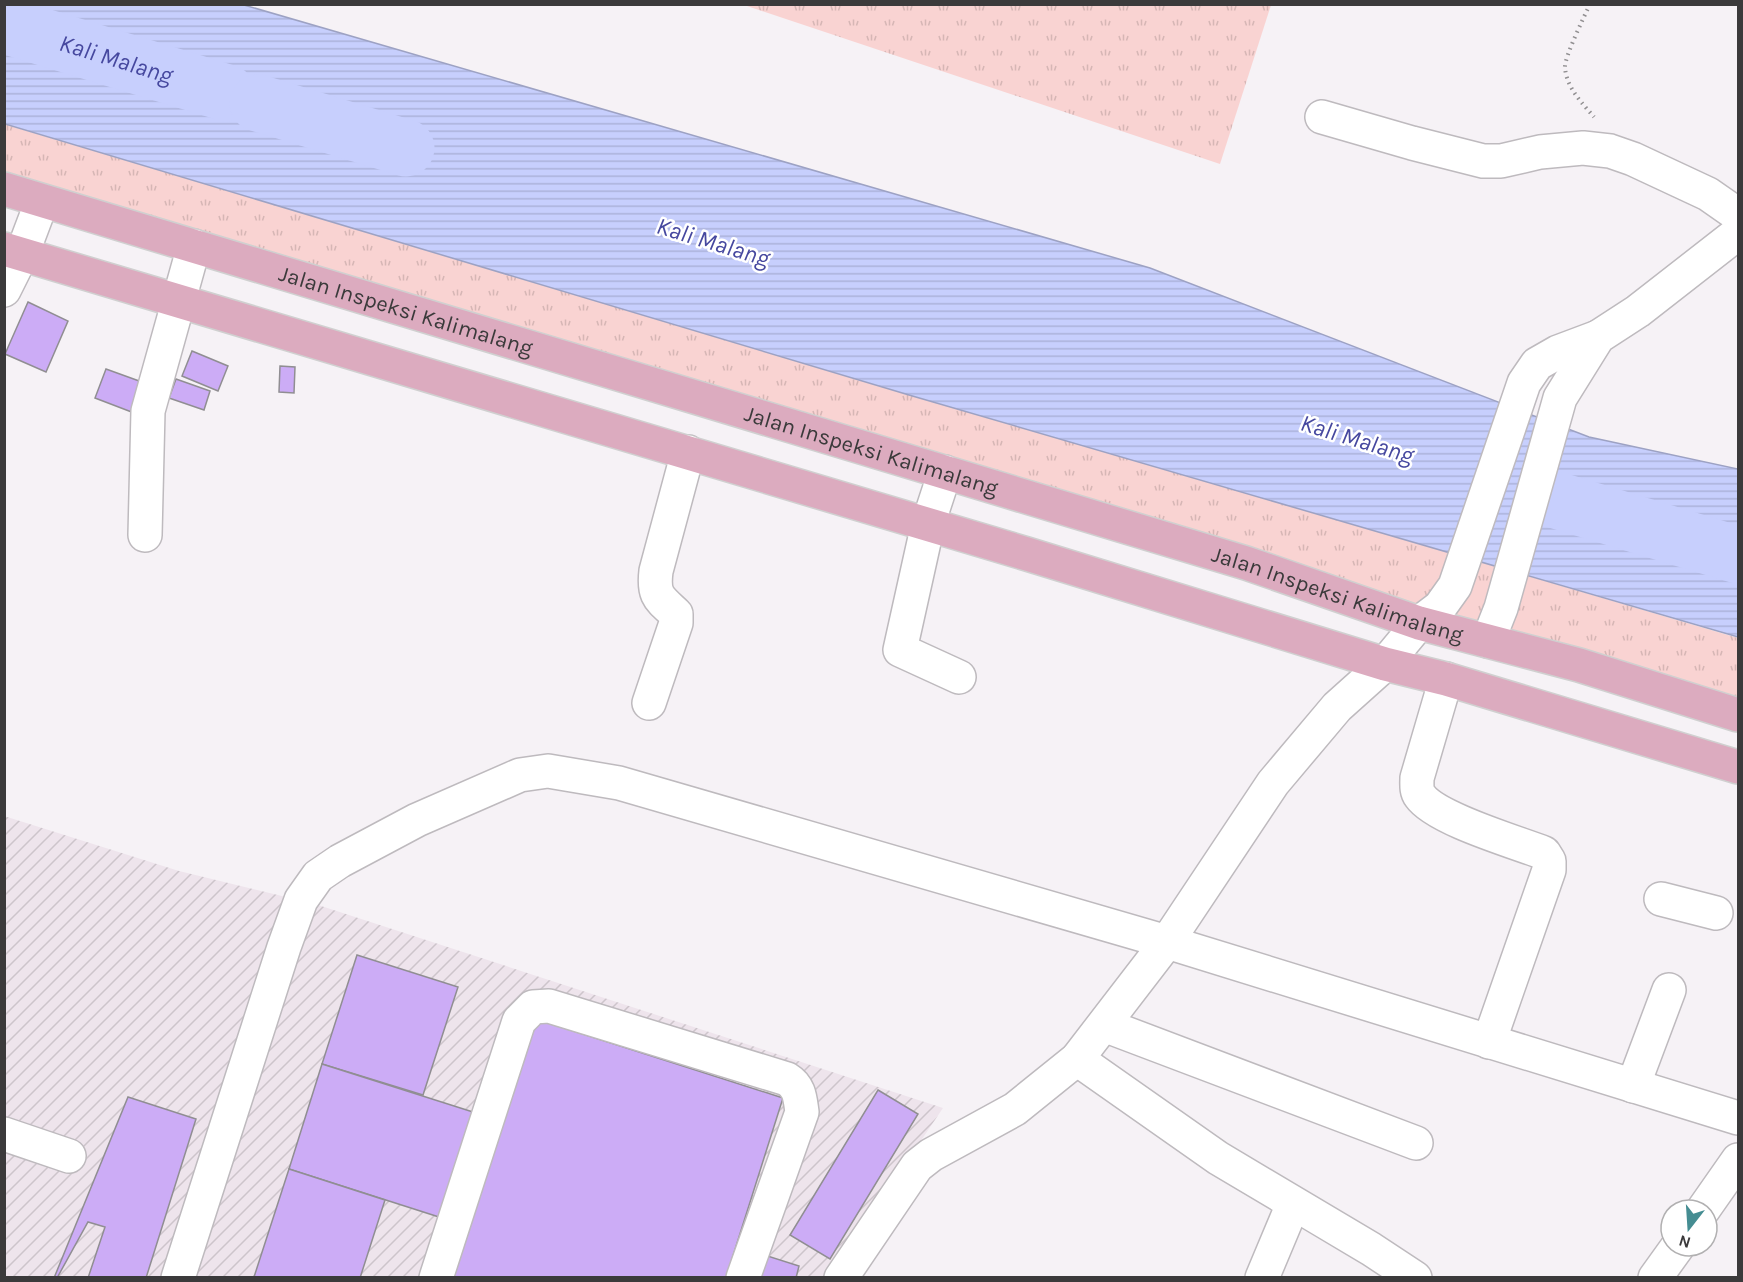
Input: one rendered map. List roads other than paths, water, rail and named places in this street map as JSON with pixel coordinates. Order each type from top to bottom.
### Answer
[{"type":"main road","name":"Jalan Inspeksi Kalimalang","points":[[4,189],[1246,563],[1419,623],[1579,665],[1738,715]]},
{"type":"main road","points":[[13,251],[928,524],[1385,664],[1446,679],[1738,767]]},
{"type":"street","points":[[1322,117],[1483,161],[1501,161],[1540,152],[1583,148],[1610,151],[1633,159],[1708,194],[1738,215]]},
{"type":"street","points":[[4,290],[13,251],[42,201]]},
{"type":"street","points":[[841,1278],[917,1166],[931,1155],[1015,1109],[1077,1059],[1167,942],[1273,783],[1337,707],[1385,664],[1419,623],[1440,607],[1455,586],[1524,383],[1538,364],[1558,352],[1599,337],[1638,311],[1738,233]]},
{"type":"street","points":[[144,535],[148,411],[194,246]]},
{"type":"street","points":[[1488,641],[1501,608],[1560,398],[1599,337]]},
{"type":"street","points":[[649,703],[676,623],[676,614],[661,602],[654,589],[656,571],[688,452]]},
{"type":"street","points":[[945,472],[928,524],[900,650],[959,677]]},
{"type":"street","points":[[1446,679],[1417,778],[1421,798],[1452,819],[1544,854],[1549,861],[1549,870],[1489,1042]]},
{"type":"street","points":[[178,1278],[301,900],[318,876],[340,861],[417,820],[520,775],[548,771],[619,783],[1167,942],[1738,1118]]},
{"type":"street","points":[[1661,898],[1717,919]]},
{"type":"street","points":[[1634,1086],[1669,990]]},
{"type":"street","points":[[436,1278],[519,1021],[533,1007],[549,1006],[787,1079],[794,1084],[799,1092],[802,1112],[743,1278]]},
{"type":"street","points":[[1104,1025],[1416,1143]]},
{"type":"street","points":[[1077,1059],[1218,1158],[1414,1277]]},
{"type":"street","points":[[4,1134],[69,1156]]},
{"type":"street","points":[[1711,1198],[1738,1160]]},
{"type":"street","points":[[1263,1278],[1293,1204]]},
{"type":"street","points":[[1655,1278],[1669,1258]]},
{"type":"water","points":[[4,5],[244,5],[1150,268],[1589,437],[1738,469],[1738,637],[909,395],[5,124]]},
{"type":"waterway","name":"Kali Malang","points":[[4,25],[227,93]]},
{"type":"waterway","name":"Kali Malang","points":[[258,103],[406,148]]},
{"type":"waterway","name":"Kali Malang","points":[[1556,500],[1738,555]]}]
